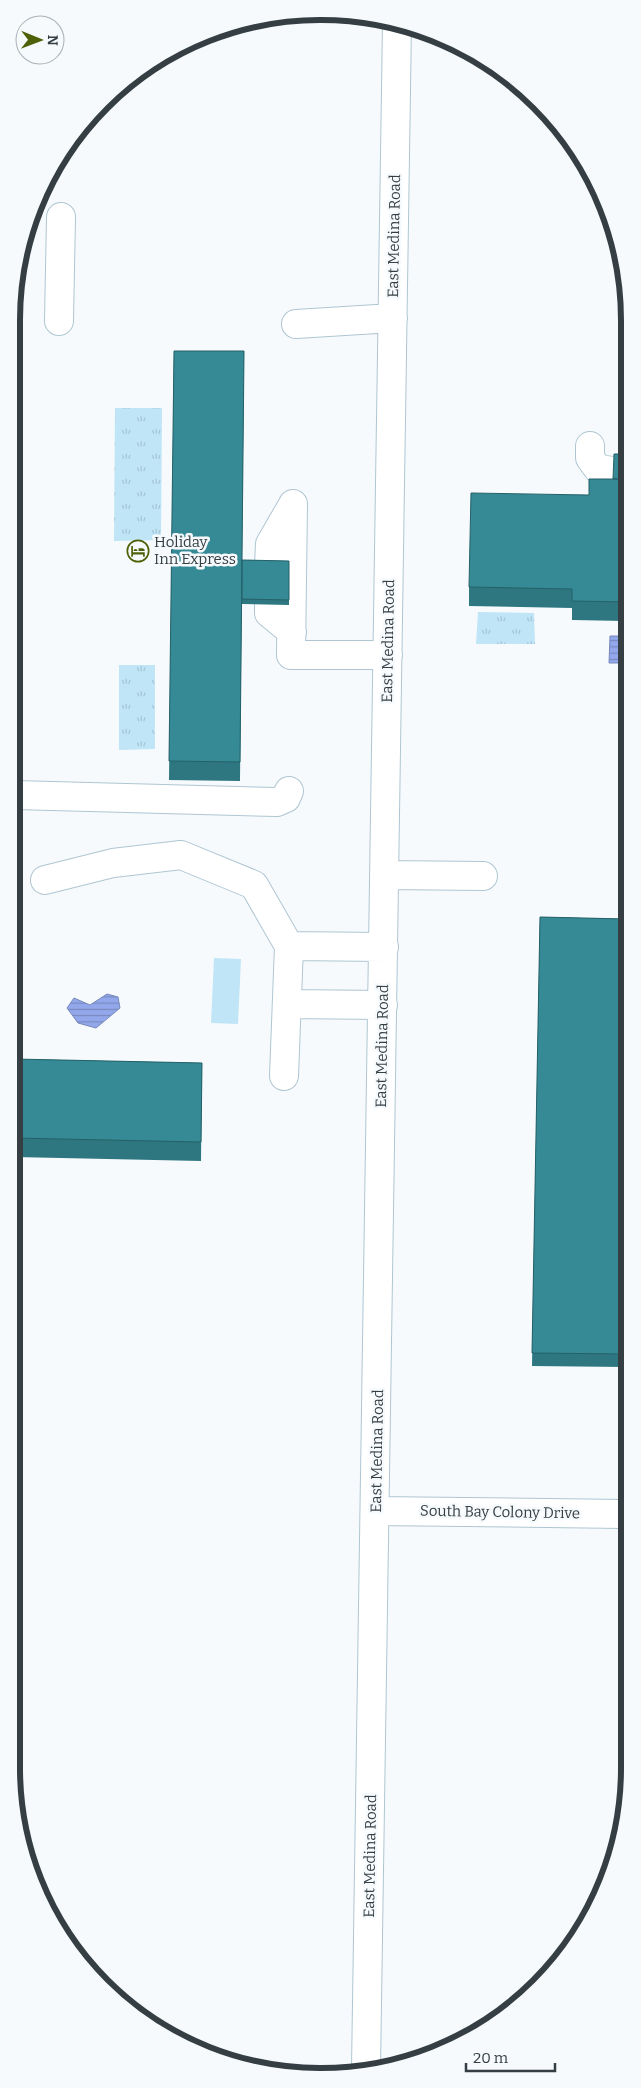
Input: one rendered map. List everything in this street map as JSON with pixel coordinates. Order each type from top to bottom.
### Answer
[{"type":"street","name":"East Medina Road","points":[[366,2064],[376,1511],[397,30]]},
{"type":"street","points":[[59,321],[61,217]]},
{"type":"street","points":[[296,324],[393,318]]},
{"type":"street","points":[[590,446],[590,458],[598,470],[613,471]]},
{"type":"street","points":[[269,565],[270,544],[293,504],[291,655],[388,656]]},
{"type":"street","points":[[269,604],[269,613],[292,632]]},
{"type":"street","points":[[20,795],[277,802],[286,798],[289,791]]},
{"type":"street","points":[[45,880],[113,863],[182,856],[254,884],[289,946],[284,1076]]},
{"type":"street","points":[[385,875],[483,876]]},
{"type":"street","points":[[289,946],[384,947]]},
{"type":"street","points":[[288,1004],[383,1005]]},
{"type":"street","name":"South Bay Colony Drive","points":[[376,1511],[621,1514]]},
{"type":"green space","points":[[115,408],[162,408],[161,540],[114,541]]},
{"type":"green space","points":[[478,612],[534,613],[535,644],[476,644]]},
{"type":"green space","points":[[119,665],[155,665],[155,749],[119,750]]},
{"type":"green space","points":[[214,958],[241,959],[238,1024],[211,1023]]},
{"type":"water","points":[[610,636],[621,636],[621,663],[609,663]]},
{"type":"water","points":[[107,994],[118,997],[120,1008],[96,1028],[78,1023],[67,1008],[74,998],[90,1005]]},
{"type":"building","points":[[174,351],[244,351],[240,762],[169,761]]},
{"type":"building","points":[[614,454],[621,454],[621,479],[613,479]]},
{"type":"building","points":[[589,479],[621,479],[621,602],[572,601],[572,589],[469,587],[471,493],[589,495]]},
{"type":"building","points":[[242,560],[289,561],[289,600],[242,599]]},
{"type":"building","points":[[540,917],[621,919],[621,1354],[532,1353]]},
{"type":"building","points":[[20,1059],[202,1063],[201,1142],[20,1138]]},
{"type":"place","name":"Holiday Inn Express","points":[[138,551]]}]
